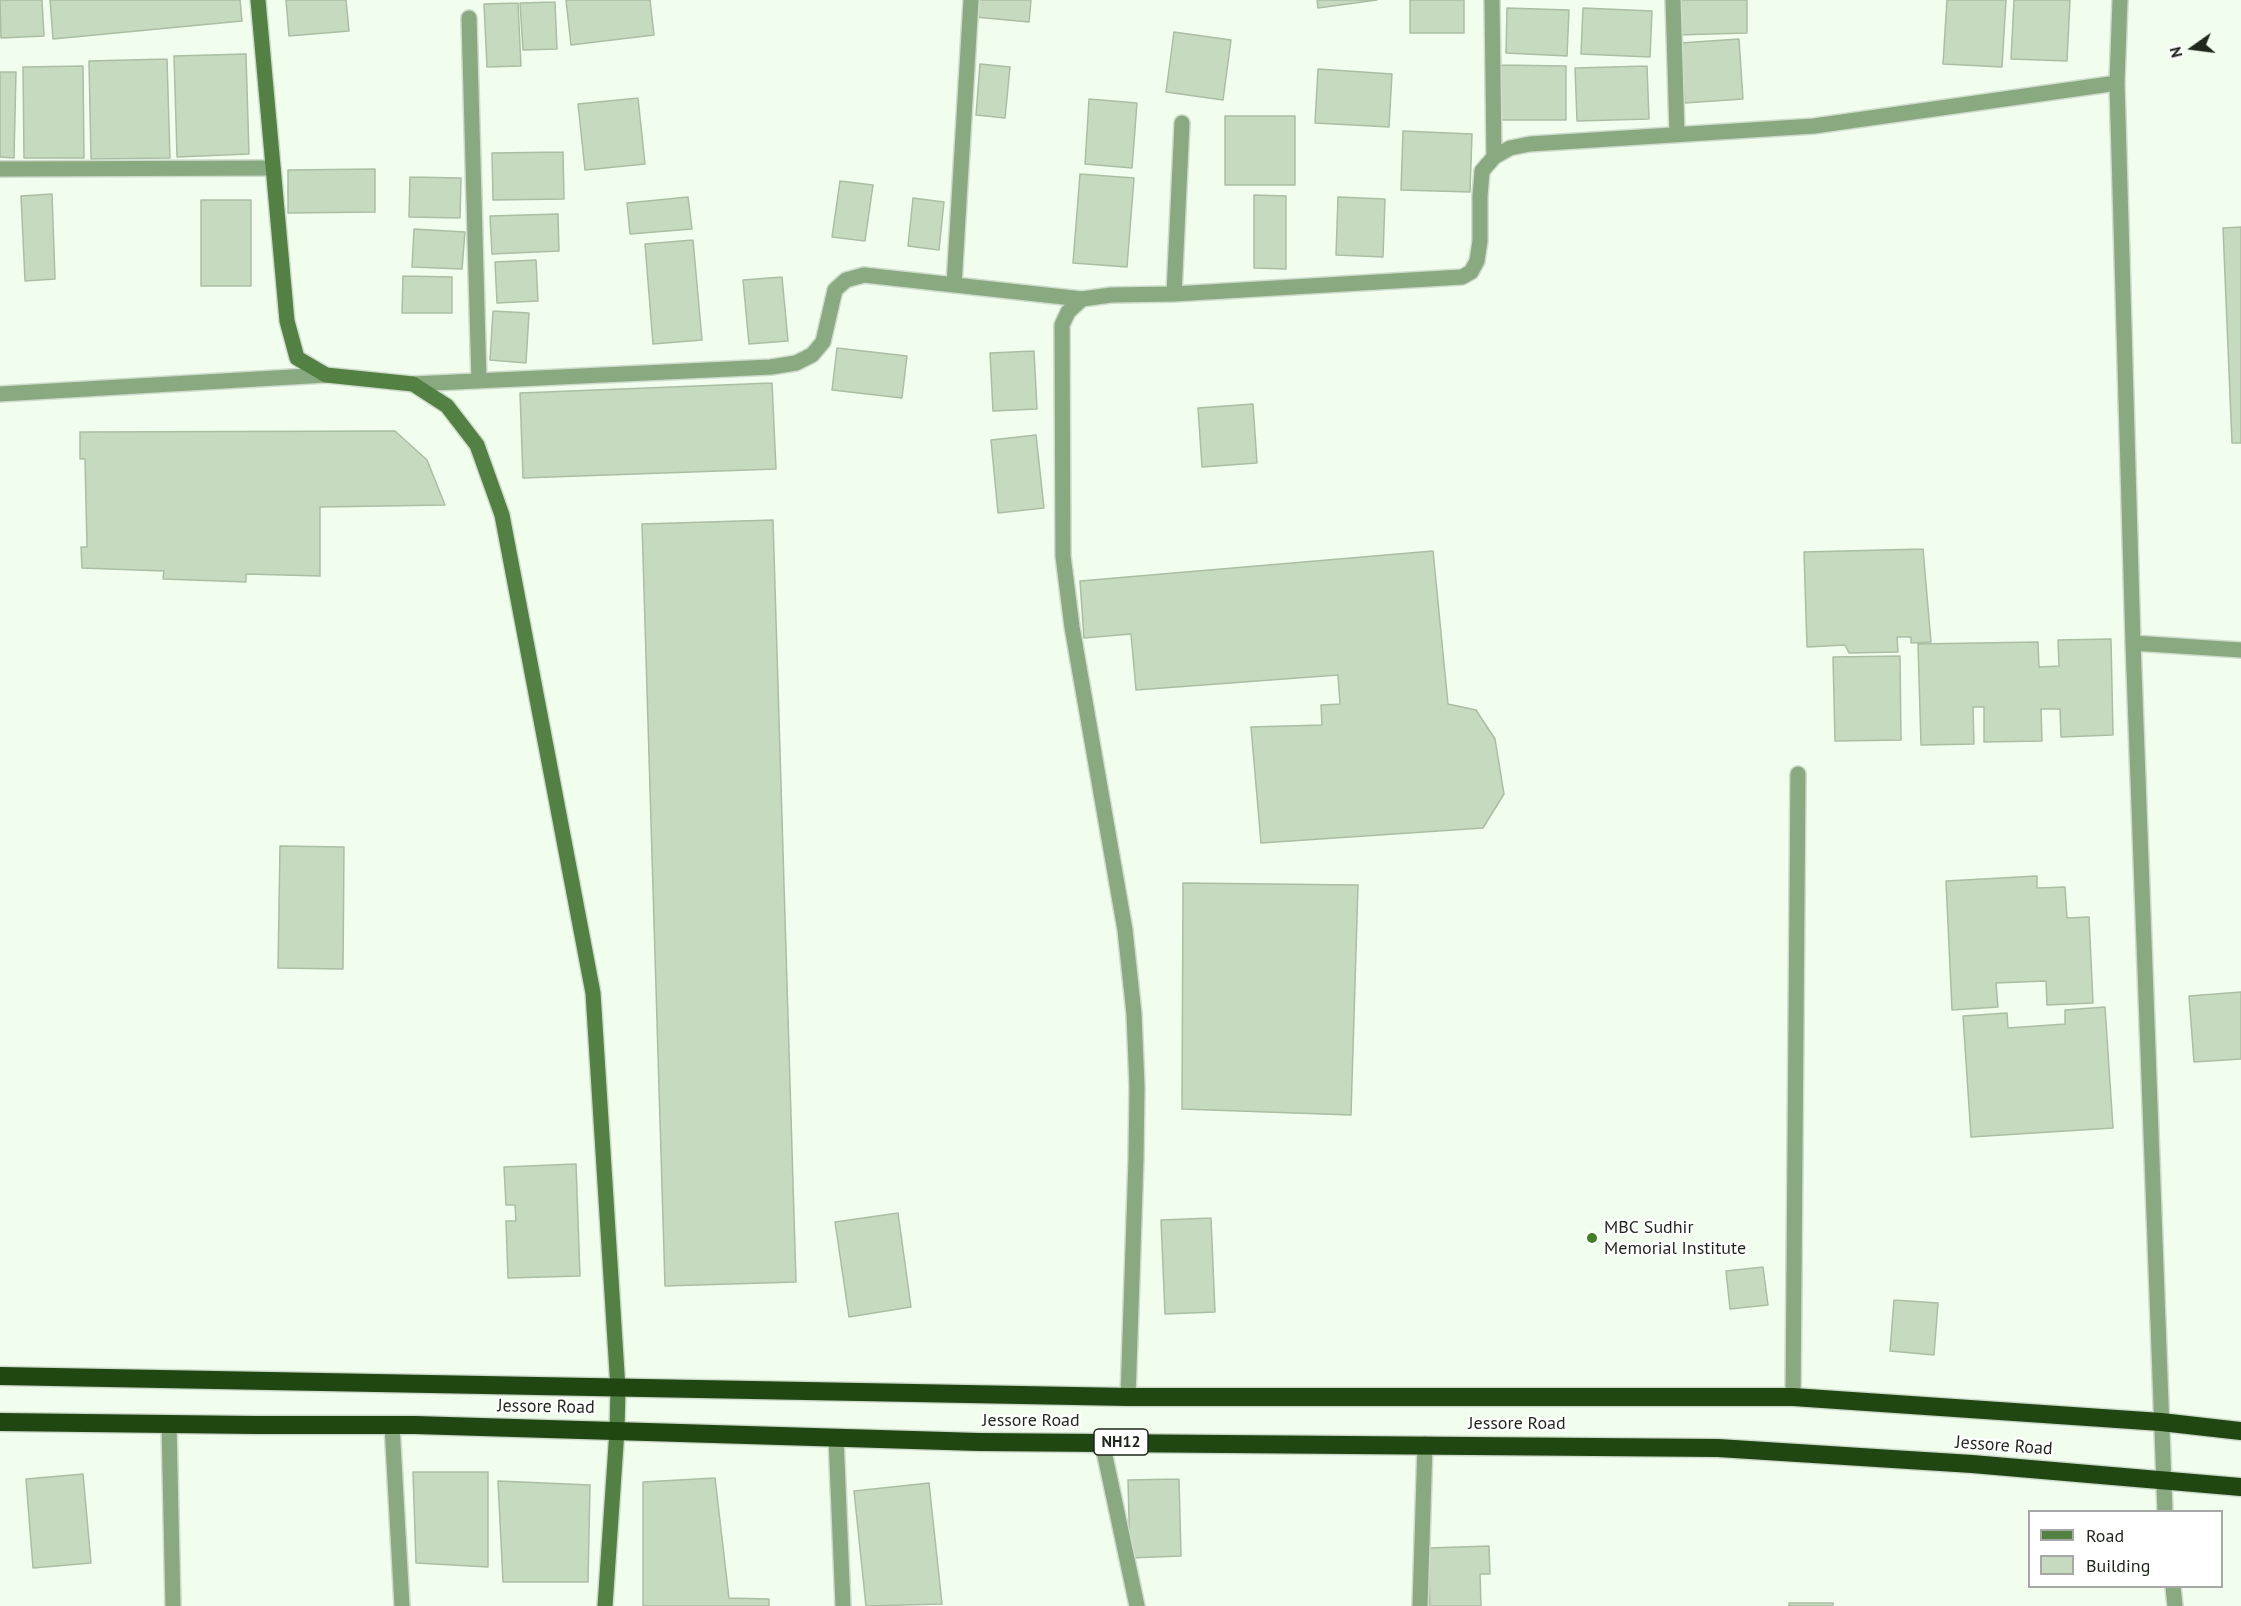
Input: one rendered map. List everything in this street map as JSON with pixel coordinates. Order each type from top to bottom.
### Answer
[{"type":"highway","name":"Jessore Road","points":[[0,1376],[1128,1397],[1793,1397],[2161,1422],[2241,1431]]},
{"type":"highway","name":"Jessore Road","points":[[0,1422],[392,1425],[979,1442],[1718,1448],[1972,1464],[2241,1487]]},
{"type":"street","points":[[258,0],[287,321],[297,358],[326,375]]},
{"type":"street","points":[[954,285],[971,0]]},
{"type":"street","points":[[1491,0],[1494,157]]},
{"type":"street","points":[[1673,0],[1677,133]]},
{"type":"street","points":[[2120,0],[2117,82],[2133,643],[2165,1510]]},
{"type":"street","points":[[469,18],[480,381]]},
{"type":"street","points":[[0,394],[326,375],[413,384],[771,367],[796,363],[812,355],[823,342],[835,290],[846,280],[864,275],[1082,299],[1111,295],[1174,294],[1462,277],[1471,272],[1477,261],[1480,241],[1482,171],[1494,157],[1510,148],[1530,144],[1677,133],[1814,126],[2117,82]]},
{"type":"street","points":[[1174,294],[1182,123]]},
{"type":"street","points":[[0,170],[273,168]]},
{"type":"street","points":[[1082,299],[1068,312],[1062,325],[1063,556],[1072,627],[1125,930],[1134,1014],[1137,1087],[1136,1159],[1128,1397]]},
{"type":"street","points":[[413,384],[447,406],[477,444],[502,515],[593,993],[618,1389],[605,1606]]},
{"type":"street","points":[[2133,643],[2241,650]]},
{"type":"street","points":[[1793,1397],[1798,774]]},
{"type":"street","points":[[169,1424],[173,1606]]},
{"type":"street","points":[[392,1425],[402,1606]]},
{"type":"street","points":[[836,1437],[843,1606]]},
{"type":"street","points":[[1102,1442],[1137,1606]]},
{"type":"street","points":[[1420,1606],[1425,1444]]},
{"type":"street","points":[[2173,1588],[2175,1606]]},
{"type":"building","points":[[0,0],[42,0],[44,36],[1,38]]},
{"type":"building","points":[[50,0],[240,0],[242,21],[53,39]]},
{"type":"building","points":[[286,0],[346,0],[349,31],[289,36]]},
{"type":"building","points":[[566,0],[650,0],[654,35],[571,45]]},
{"type":"building","points":[[976,0],[1031,0],[1029,22],[975,17]]},
{"type":"building","points":[[1317,0],[1377,0],[1318,8]]},
{"type":"building","points":[[1410,0],[1464,0],[1464,33],[1410,33]]},
{"type":"building","points":[[1675,0],[1747,0],[1747,33],[1676,35]]},
{"type":"building","points":[[1947,0],[2006,0],[2002,67],[1943,64]]},
{"type":"building","points":[[2014,0],[2070,0],[2067,61],[2011,59]]},
{"type":"building","points":[[555,2],[557,49],[523,50],[520,3]]},
{"type":"building","points":[[518,3],[521,66],[487,67],[484,4]]},
{"type":"building","points":[[1507,8],[1569,10],[1567,56],[1506,53]]},
{"type":"building","points":[[1583,8],[1652,11],[1650,57],[1581,54]]},
{"type":"building","points":[[1174,32],[1231,40],[1223,100],[1166,92]]},
{"type":"building","points":[[1739,39],[1743,99],[1685,103],[1680,43]]},
{"type":"building","points":[[246,54],[249,154],[177,157],[174,56]]},
{"type":"building","points":[[167,59],[170,158],[91,159],[89,61]]},
{"type":"building","points":[[980,64],[1010,67],[1005,118],[976,115]]},
{"type":"building","points":[[1500,65],[1566,66],[1566,120],[1499,120]]},
{"type":"building","points":[[83,66],[84,158],[24,158],[23,67]]},
{"type":"building","points":[[1647,66],[1649,119],[1577,121],[1575,68]]},
{"type":"building","points":[[1318,69],[1392,74],[1389,127],[1315,123]]},
{"type":"building","points":[[0,72],[16,72],[14,158],[0,157]]},
{"type":"building","points":[[638,98],[645,164],[585,170],[578,104]]},
{"type":"building","points":[[1089,99],[1137,103],[1132,168],[1085,164]]},
{"type":"building","points":[[1225,116],[1295,116],[1295,185],[1225,185]]},
{"type":"building","points":[[1403,131],[1472,134],[1470,192],[1401,190]]},
{"type":"building","points":[[563,152],[564,199],[493,200],[492,153]]},
{"type":"building","points":[[375,169],[375,212],[288,213],[288,170]]},
{"type":"building","points":[[1080,174],[1134,178],[1127,267],[1073,263]]},
{"type":"building","points":[[410,177],[461,178],[460,218],[409,217]]},
{"type":"building","points":[[840,181],[873,185],[865,241],[832,237]]},
{"type":"building","points":[[52,194],[55,279],[25,281],[21,196]]},
{"type":"building","points":[[1254,195],[1286,196],[1286,269],[1254,268]]},
{"type":"building","points":[[688,197],[692,229],[630,234],[627,203]]},
{"type":"building","points":[[1338,197],[1385,199],[1383,257],[1336,255]]},
{"type":"building","points":[[913,198],[944,202],[939,250],[908,246]]},
{"type":"building","points":[[201,200],[251,200],[251,286],[201,286]]},
{"type":"building","points":[[558,214],[559,251],[492,254],[490,216]]},
{"type":"building","points":[[2241,227],[2241,443],[2232,443],[2223,228]]},
{"type":"building","points":[[414,229],[465,232],[462,269],[412,267]]},
{"type":"building","points":[[693,240],[702,340],[653,344],[645,244]]},
{"type":"building","points":[[536,260],[538,301],[497,303],[495,262]]},
{"type":"building","points":[[403,276],[452,277],[452,313],[402,313]]},
{"type":"building","points":[[782,277],[788,341],[749,344],[743,280]]},
{"type":"building","points":[[493,311],[529,313],[526,363],[490,360]]},
{"type":"building","points":[[837,348],[907,356],[902,398],[832,390]]},
{"type":"building","points":[[1034,351],[1037,409],[993,411],[990,353]]},
{"type":"building","points":[[772,383],[776,469],[523,478],[520,393]]},
{"type":"building","points":[[1253,404],[1257,463],[1202,467],[1198,408]]},
{"type":"building","points":[[395,431],[427,460],[445,505],[320,507],[320,576],[246,574],[246,582],[163,579],[164,571],[82,568],[81,547],[87,547],[85,459],[80,459],[80,432]]},
{"type":"building","points":[[1036,435],[1044,508],[998,513],[991,440]]},
{"type":"building","points":[[773,520],[796,1282],[665,1286],[642,524]]},
{"type":"building","points":[[1923,549],[1931,642],[1911,643],[1911,637],[1897,637],[1898,652],[1849,653],[1845,645],[1807,647],[1804,552]]},
{"type":"building","points":[[1433,551],[1448,704],[1476,710],[1495,739],[1504,794],[1483,828],[1261,843],[1251,727],[1322,725],[1321,705],[1340,704],[1338,675],[1136,690],[1131,634],[1084,638],[1080,581]]},
{"type":"building","points":[[2111,639],[2113,735],[2061,737],[2060,709],[2041,709],[2042,741],[1984,742],[1984,707],[1973,707],[1974,744],[1921,745],[1918,644],[2038,642],[2039,667],[2059,666],[2058,640]]},
{"type":"building","points":[[1900,656],[1901,740],[1835,741],[1833,657]]},
{"type":"building","points":[[280,846],[344,847],[343,969],[278,968]]},
{"type":"building","points":[[2037,876],[2037,888],[2065,887],[2067,918],[2089,917],[2093,1003],[2047,1005],[2046,981],[1996,983],[1998,1007],[1952,1010],[1946,881]]},
{"type":"building","points":[[1183,883],[1358,885],[1351,1115],[1182,1109]]},
{"type":"building","points":[[2241,992],[2241,1059],[2194,1062],[2189,996]]},
{"type":"building","points":[[2105,1007],[2113,1128],[1971,1137],[1963,1016],[2007,1013],[2008,1028],[2065,1024],[2065,1010]]},
{"type":"building","points":[[576,1164],[580,1276],[508,1278],[506,1221],[516,1221],[515,1205],[506,1205],[504,1167]]},
{"type":"building","points":[[898,1213],[911,1307],[849,1317],[835,1222]]},
{"type":"building","points":[[1211,1218],[1215,1312],[1165,1314],[1161,1220]]},
{"type":"building","points":[[1763,1267],[1768,1305],[1730,1309],[1726,1271]]},
{"type":"building","points":[[1894,1300],[1938,1303],[1934,1355],[1890,1351]]},
{"type":"building","points":[[413,1472],[488,1472],[488,1567],[416,1563]]},
{"type":"building","points":[[83,1474],[91,1563],[33,1568],[26,1479]]},
{"type":"building","points":[[715,1478],[729,1598],[769,1599],[769,1606],[643,1606],[643,1482]]},
{"type":"building","points":[[1179,1479],[1181,1556],[1130,1558],[1128,1480]]},
{"type":"building","points":[[498,1481],[590,1485],[588,1582],[503,1582]]},
{"type":"building","points":[[929,1483],[942,1604],[866,1606],[854,1491]]},
{"type":"building","points":[[1489,1546],[1490,1574],[1480,1574],[1481,1606],[1430,1606],[1428,1548]]},
{"type":"building","points":[[1789,1603],[1833,1603],[1833,1606],[1789,1606]]},
{"type":"place","name":"MBC Sudhir Memorial Institute","points":[[1592,1238]]}]
